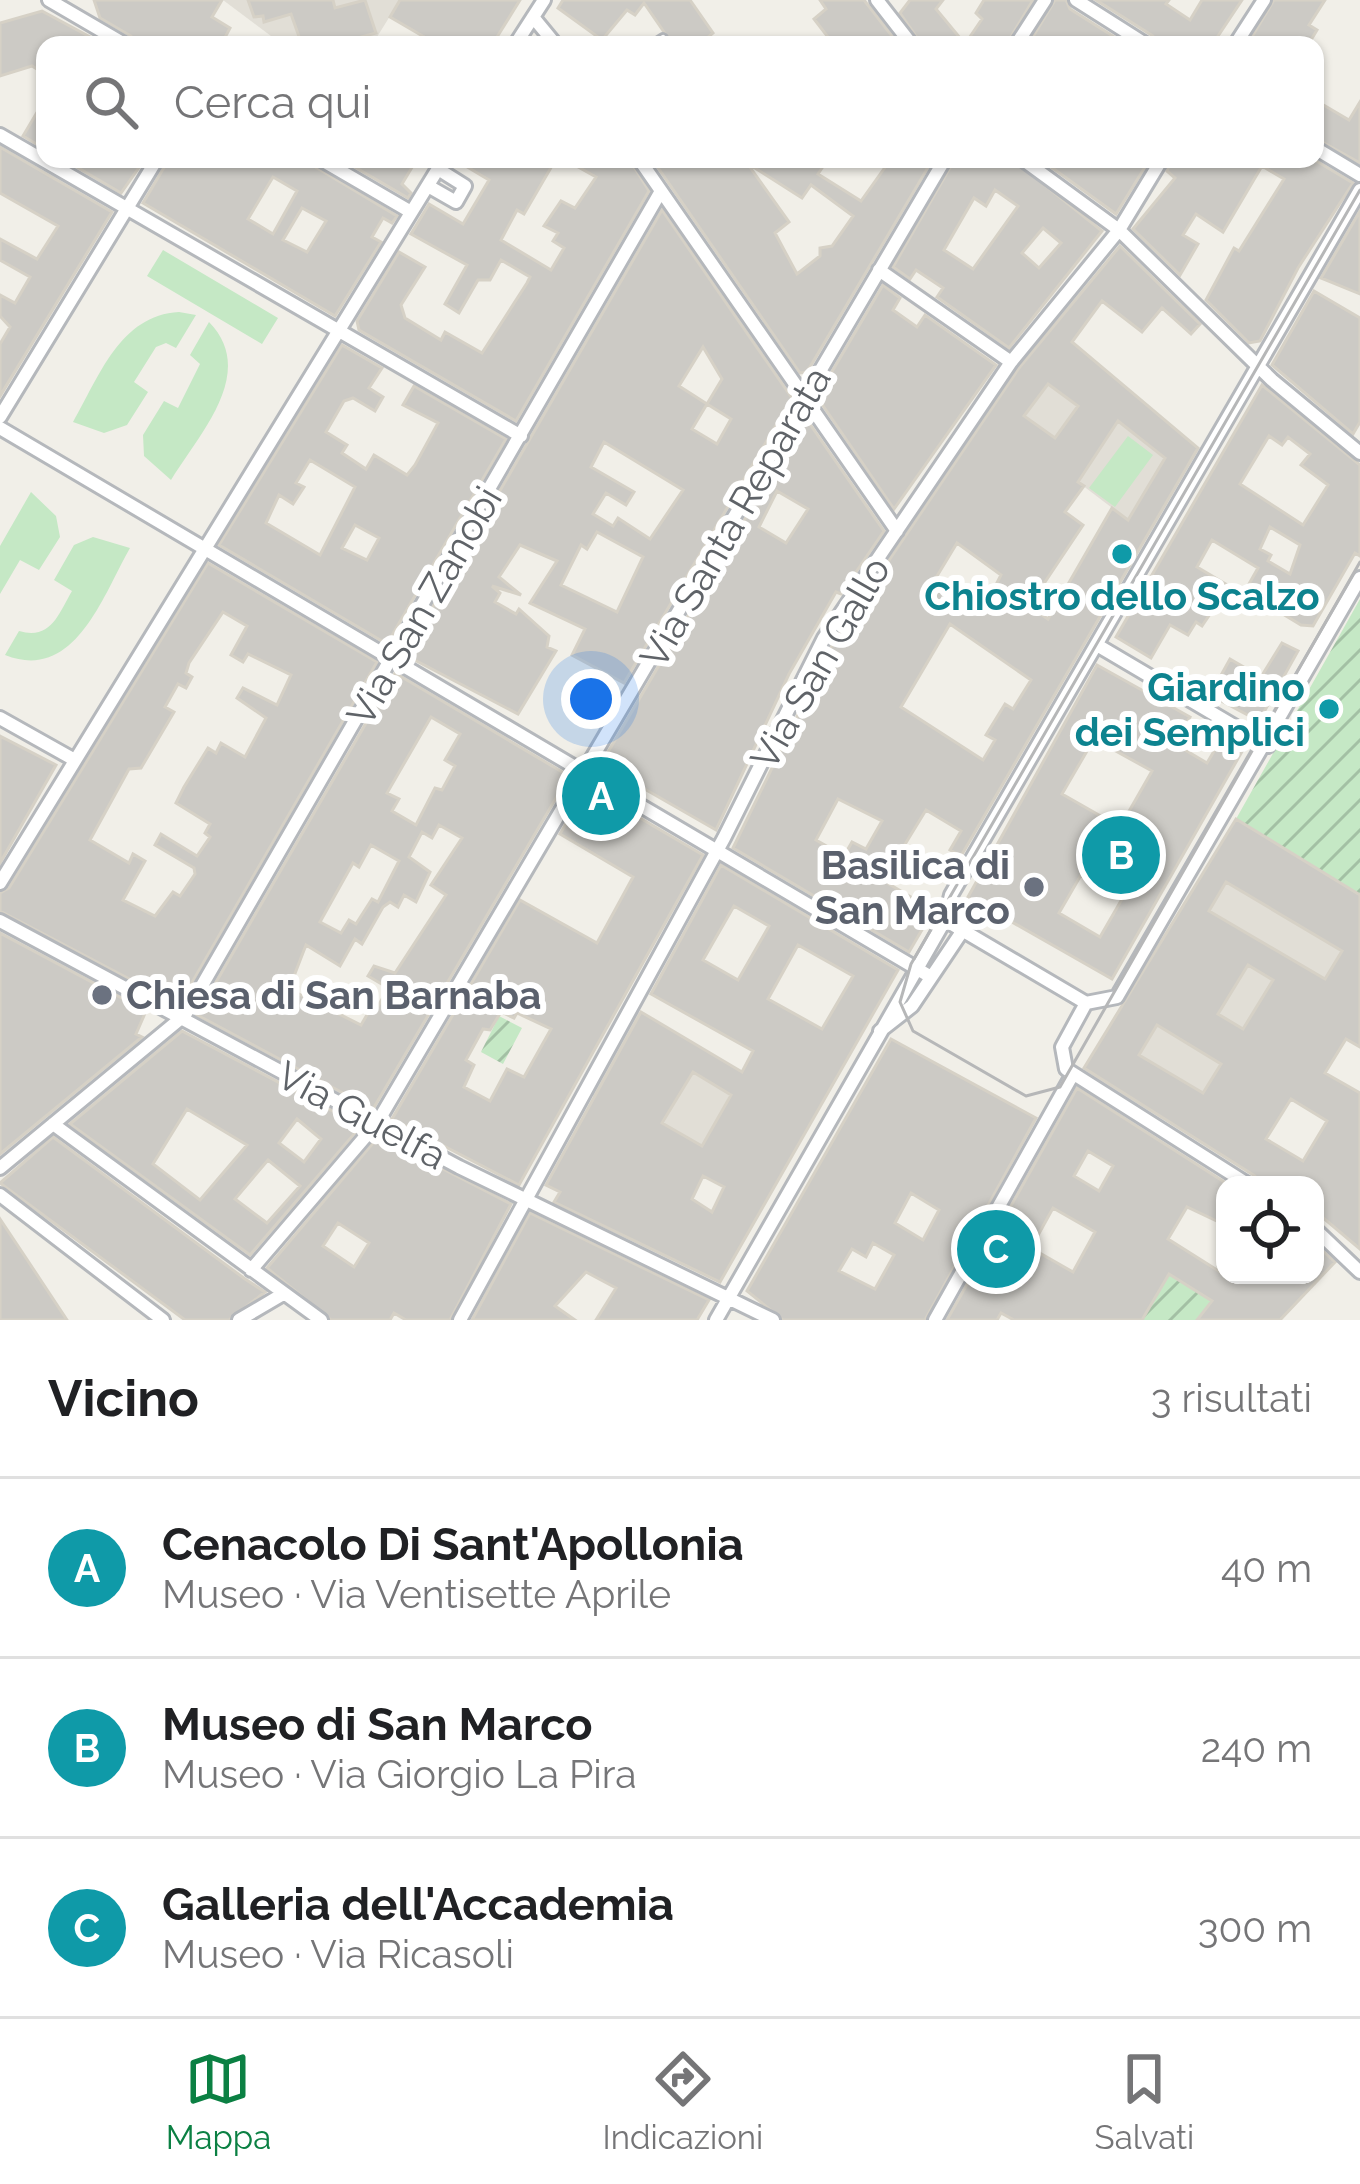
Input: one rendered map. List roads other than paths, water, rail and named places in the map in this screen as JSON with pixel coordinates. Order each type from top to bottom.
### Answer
[{"type":"street","points":[[49,0],[111,36]]},
{"type":"street","points":[[521,36],[544,0]]},
{"type":"street","points":[[877,0],[905,36]]},
{"type":"street","points":[[1022,36],[1045,0]]},
{"type":"street","points":[[1076,0],[1133,36]]},
{"type":"street","points":[[1241,36],[1264,0]]},
{"type":"street","points":[[533,17],[549,36]]},
{"type":"street","points":[[0,135],[36,155]]},
{"type":"street","points":[[1324,153],[1360,175]]},
{"type":"street","points":[[59,168],[521,436]]},
{"type":"street","points":[[0,417],[152,168]]},
{"type":"street","points":[[335,168],[411,212]]},
{"type":"street","points":[[0,883],[202,545],[439,168]]},
{"type":"street","points":[[428,186],[456,202],[465,186],[445,168]]},
{"type":"street","points":[[645,168],[897,531]]},
{"type":"street","name":"Via Santa Reparata","points":[[251,1270],[377,1123],[940,168]]},
{"type":"street","points":[[1034,168],[1119,230],[1258,367],[1360,453]]},
{"type":"street","name":"Via San Gallo","points":[[460,1320],[718,849],[824,638],[1011,362],[1119,230],[1157,168]]},
{"type":"street","points":[[716,1320],[945,920],[949,901],[1360,190]]},
{"type":"street","name":"Via San Zanobi","points":[[183,1018],[661,191]]},
{"type":"street","points":[[879,270],[1011,362]]},
{"type":"street","points":[[0,428],[931,977]]},
{"type":"street","points":[[945,920],[1086,1004],[1108,1002],[1124,991],[1360,578]]},
{"type":"street","points":[[1097,645],[1268,746]]},
{"type":"street","points":[[0,718],[74,759]]},
{"type":"street","name":"Via Guelfa","points":[[0,921],[377,1123],[773,1320]]},
{"type":"street","points":[[875,1036],[912,1006],[962,930]]},
{"type":"street","points":[[1086,1004],[1061,1051],[1063,1065],[1235,1176]]},
{"type":"street","points":[[0,1168],[183,1018]]},
{"type":"street","points":[[935,1320],[1075,1076]]},
{"type":"street","points":[[53,1124],[321,1320]]},
{"type":"street","points":[[0,1196],[163,1320]]},
{"type":"street","points":[[1324,1238],[1358,1271]]},
{"type":"street","points":[[239,1320],[283,1294]]},
{"type":"tram line","points":[[1360,190],[911,964],[900,1002],[913,1031],[1026,1096],[1060,1087],[1360,562]]},
{"type":"place","name":"Chiostro dello Scalzo","points":[[1122,554]]},
{"type":"place","name":"Giardino dei Semplici","points":[[1329,709]]},
{"type":"place","name":"Cenacolo Di Sant'Apollonia","points":[[601,796]]},
{"type":"place","name":"Museo di San Marco","points":[[1121,855]]},
{"type":"place","name":"Basilica di San Marco","points":[[1034,887]]},
{"type":"place","name":"Chiesa di San Barnaba","points":[[102,995]]},
{"type":"place","name":"Galleria dell'Accademia","points":[[996,1249]]}]
